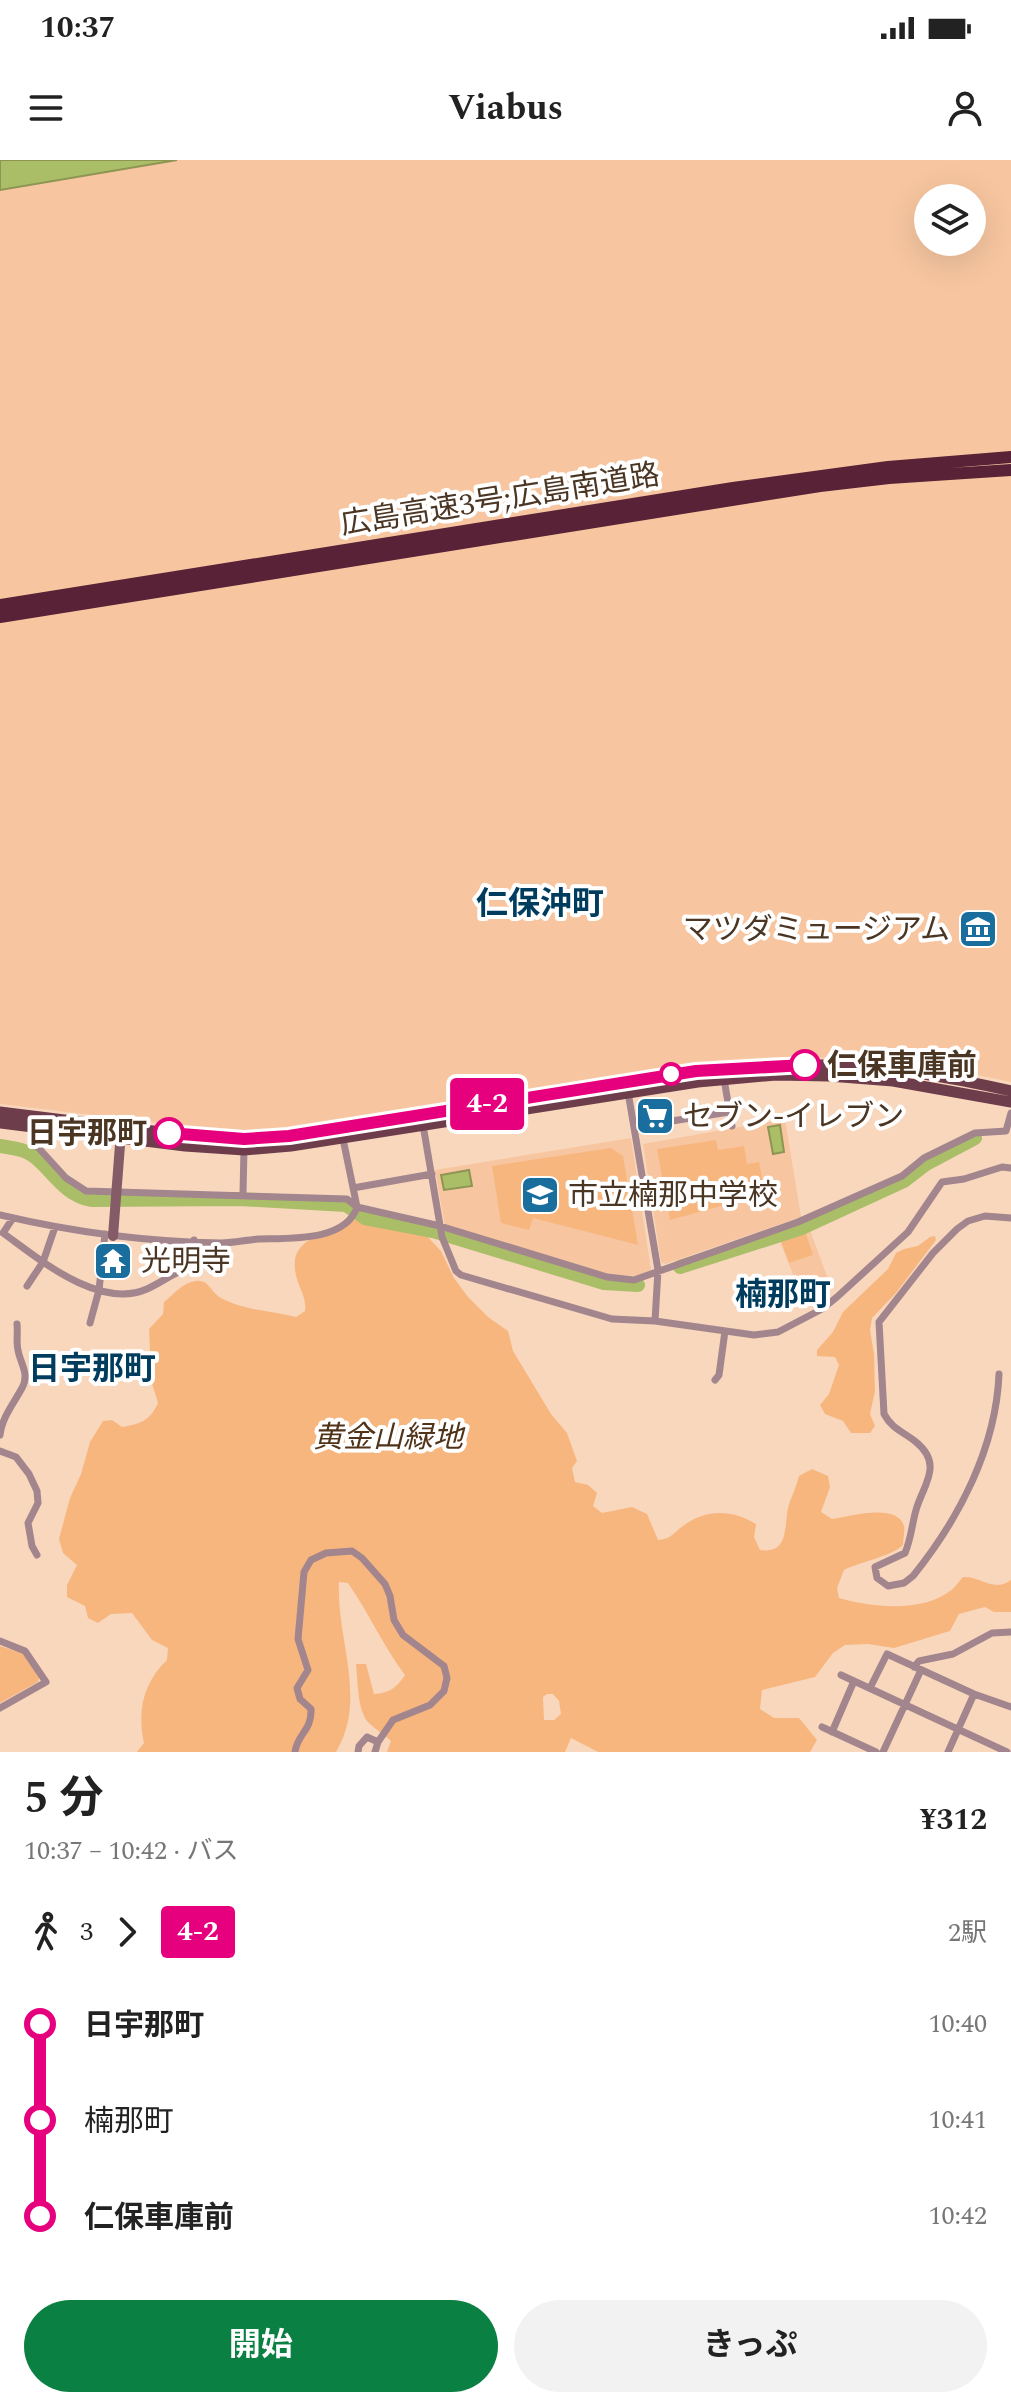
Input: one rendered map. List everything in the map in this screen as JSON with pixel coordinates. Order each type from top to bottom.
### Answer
[{"type":"highway","name":"広島高速3号;広島南道路","points":[[0,603],[776,481],[888,467],[1011,457]]},
{"type":"highway","name":"広島高速3号;広島南道路","points":[[0,617],[820,486],[1011,470]]},
{"type":"main road","points":[[628,1087],[696,1071],[770,1065],[828,1065],[1011,1102]]},
{"type":"main road","points":[[0,1112],[121,1131],[185,1146],[291,1146],[341,1132],[628,1087],[776,1075],[884,1075],[960,1080],[1011,1091]]},
{"type":"main road","points":[[0,1123],[121,1131]]},
{"type":"street","points":[[724,1079],[732,1126]]},
{"type":"street","points":[[628,1087],[658,1270],[655,1321]]},
{"type":"street","points":[[634,1127],[729,1112]]},
{"type":"street","points":[[37,1127],[34,1143],[66,1178],[86,1191],[116,1197],[243,1194],[347,1199],[356,1209],[607,1277],[634,1280],[798,1222],[902,1176],[924,1158],[975,1133],[1006,1131],[1011,1113]]},
{"type":"street","points":[[422,1119],[441,1231],[456,1271],[461,1275],[612,1319],[655,1321],[754,1335],[778,1332],[822,1309],[908,1232],[942,1182],[964,1179],[1002,1167],[1011,1168],[1011,1177]]},
{"type":"street","points":[[90,1323],[116,1197],[121,1131]]},
{"type":"street","points":[[0,1215],[109,1235],[222,1243],[317,1235],[346,1224],[356,1209],[341,1132]]},
{"type":"street","points":[[243,1194],[244,1145]]},
{"type":"street","points":[[353,1188],[432,1174]]},
{"type":"street","points":[[999,1374],[998,1401],[988,1442],[956,1511],[913,1576],[894,1586],[882,1583],[877,1578],[875,1567],[905,1553],[918,1504],[930,1480],[931,1467],[917,1443],[888,1422],[884,1414],[879,1322],[933,1253],[957,1229],[968,1221],[985,1216],[1011,1218]]},
{"type":"street","points":[[13,1218],[3,1233],[77,1284],[99,1290],[135,1292],[148,1289],[176,1271],[191,1267],[194,1240]]},
{"type":"street","points":[[27,1286],[43,1262],[55,1227]]},
{"type":"street","points":[[0,1435],[15,1396],[23,1387],[25,1366],[18,1351],[17,1324]]},
{"type":"street","points":[[715,1380],[719,1375],[725,1331]]},
{"type":"street","points":[[0,1451],[16,1457],[37,1491],[38,1503],[28,1523],[37,1555]]},
{"type":"street","points":[[295,1752],[296,1743],[307,1732],[311,1721],[311,1709],[300,1699],[297,1688],[308,1670],[298,1639],[304,1572],[311,1560],[326,1553],[352,1551],[385,1584],[394,1620],[403,1635],[444,1666],[447,1678],[444,1691],[430,1705],[393,1720],[375,1752]]},
{"type":"street","points":[[883,1752],[905,1705],[919,1661],[953,1654],[992,1633],[1011,1632]]},
{"type":"street","points":[[0,1641],[25,1651],[46,1682],[0,1708]]},
{"type":"street","points":[[870,1688],[887,1654],[974,1694],[1011,1707]]},
{"type":"street","points":[[841,1675],[1009,1750]]},
{"type":"street","points":[[832,1732],[854,1681]]},
{"type":"street","points":[[948,1752],[974,1694]]},
{"type":"street","points":[[822,1727],[876,1752]]},
{"type":"street","points":[[358,1752],[367,1737],[378,1742]]},
{"type":"shaded area","points":[[0,160],[177,160],[0,190]]},
{"type":"shaded area","points":[[177,160],[1011,160],[1011,1082],[937,1067],[874,1059],[774,1057],[720,1060],[258,1131],[193,1127],[0,1104],[0,190]]},
{"type":"shaded area","points":[[785,1119],[801,1217],[665,1264],[661,1262],[643,1144]]},
{"type":"shaded area","points":[[780,1125],[784,1152],[773,1154],[768,1127]]},
{"type":"shaded area","name":"市立楠那中学校","points":[[631,1138],[651,1270],[637,1276],[607,1274],[445,1226],[435,1170]]},
{"type":"shaded area","points":[[469,1170],[472,1186],[444,1190],[441,1175]]},
{"type":"shaded area","points":[[810,1230],[831,1287],[802,1297],[779,1239]]},
{"type":"green space","points":[[716,1140],[718,1150],[744,1146],[747,1164],[759,1162],[765,1194],[670,1220],[657,1149]]},
{"type":"green space","points":[[611,1148],[623,1156],[638,1245],[533,1218],[529,1230],[501,1223],[492,1166]]},
{"type":"green space","name":"黄金山緑地","points":[[358,1216],[425,1234],[441,1251],[454,1278],[468,1297],[508,1331],[513,1351],[551,1414],[567,1433],[577,1461],[572,1468],[575,1482],[588,1485],[597,1493],[593,1506],[602,1513],[632,1507],[647,1514],[658,1540],[670,1537],[688,1522],[707,1514],[727,1513],[756,1524],[754,1537],[760,1550],[769,1550],[781,1543],[799,1476],[812,1469],[828,1476],[830,1487],[821,1512],[832,1519],[882,1513],[892,1514],[904,1526],[903,1545],[844,1570],[837,1588],[839,1598],[880,1606],[911,1605],[938,1598],[952,1590],[963,1577],[999,1585],[1011,1580],[1011,1612],[994,1612],[985,1607],[959,1614],[950,1631],[894,1648],[868,1644],[845,1645],[833,1653],[815,1677],[762,1690],[760,1709],[774,1718],[799,1718],[817,1740],[810,1752],[598,1752],[571,1738],[565,1752],[387,1752],[391,1741],[367,1721],[361,1709],[356,1664],[366,1664],[374,1694],[392,1689],[405,1675],[348,1583],[339,1582],[350,1711],[336,1752],[137,1752],[144,1743],[141,1720],[144,1698],[152,1678],[167,1660],[168,1648],[152,1640],[132,1613],[111,1614],[98,1623],[88,1618],[85,1606],[67,1597],[67,1585],[77,1565],[63,1553],[59,1539],[90,1442],[103,1421],[112,1420],[122,1427],[128,1426],[144,1421],[155,1409],[158,1403],[145,1360],[150,1352],[149,1329],[163,1314],[164,1302],[178,1289],[200,1281],[230,1302],[296,1317],[305,1311],[295,1269],[300,1248],[317,1236]],"holes":[[[553,1694],[559,1701],[561,1714],[554,1720],[544,1720],[543,1697]]]},
{"type":"green space","points":[[806,1234],[813,1255],[789,1263],[781,1241]]},
{"type":"green space","points":[[935,1236],[936,1240],[896,1293],[872,1318],[870,1330],[875,1391],[870,1414],[875,1426],[870,1433],[851,1433],[843,1421],[825,1414],[820,1405],[829,1394],[839,1365],[835,1357],[817,1356],[817,1350],[833,1332],[843,1312],[888,1269],[896,1253]]},
{"type":"green space","points":[[0,1646],[25,1654],[39,1678],[38,1682],[0,1703]]},
{"type":"waterway","points":[[680,1267],[802,1228],[904,1181],[926,1164],[975,1138]]},
{"type":"waterway","points":[[0,1146],[32,1155],[67,1189],[91,1200],[240,1199],[346,1205],[365,1218],[433,1231],[604,1283],[638,1285]]},
{"type":"bus line","name":"4-2","points":[[169,1133],[244,1139],[289,1136],[696,1071],[805,1065]]},
{"type":"place","name":"マツダミュージアム","points":[[978,929]]},
{"type":"place","name":"仁保車庫前","points":[[805,1065]]},
{"type":"place","name":"セブン-イレブン","points":[[655,1116]]},
{"type":"place","name":"日宇那町","points":[[169,1133]]},
{"type":"place","name":"市立楠那中学校","points":[[540,1195]]},
{"type":"place","name":"光明寺","points":[[113,1261]]},
{"type":"district","name":"仁保沖町","points":[[540,903]]},
{"type":"district","name":"楠那町","points":[[783,1294]]},
{"type":"district","name":"日宇那町","points":[[92,1368]]}]
